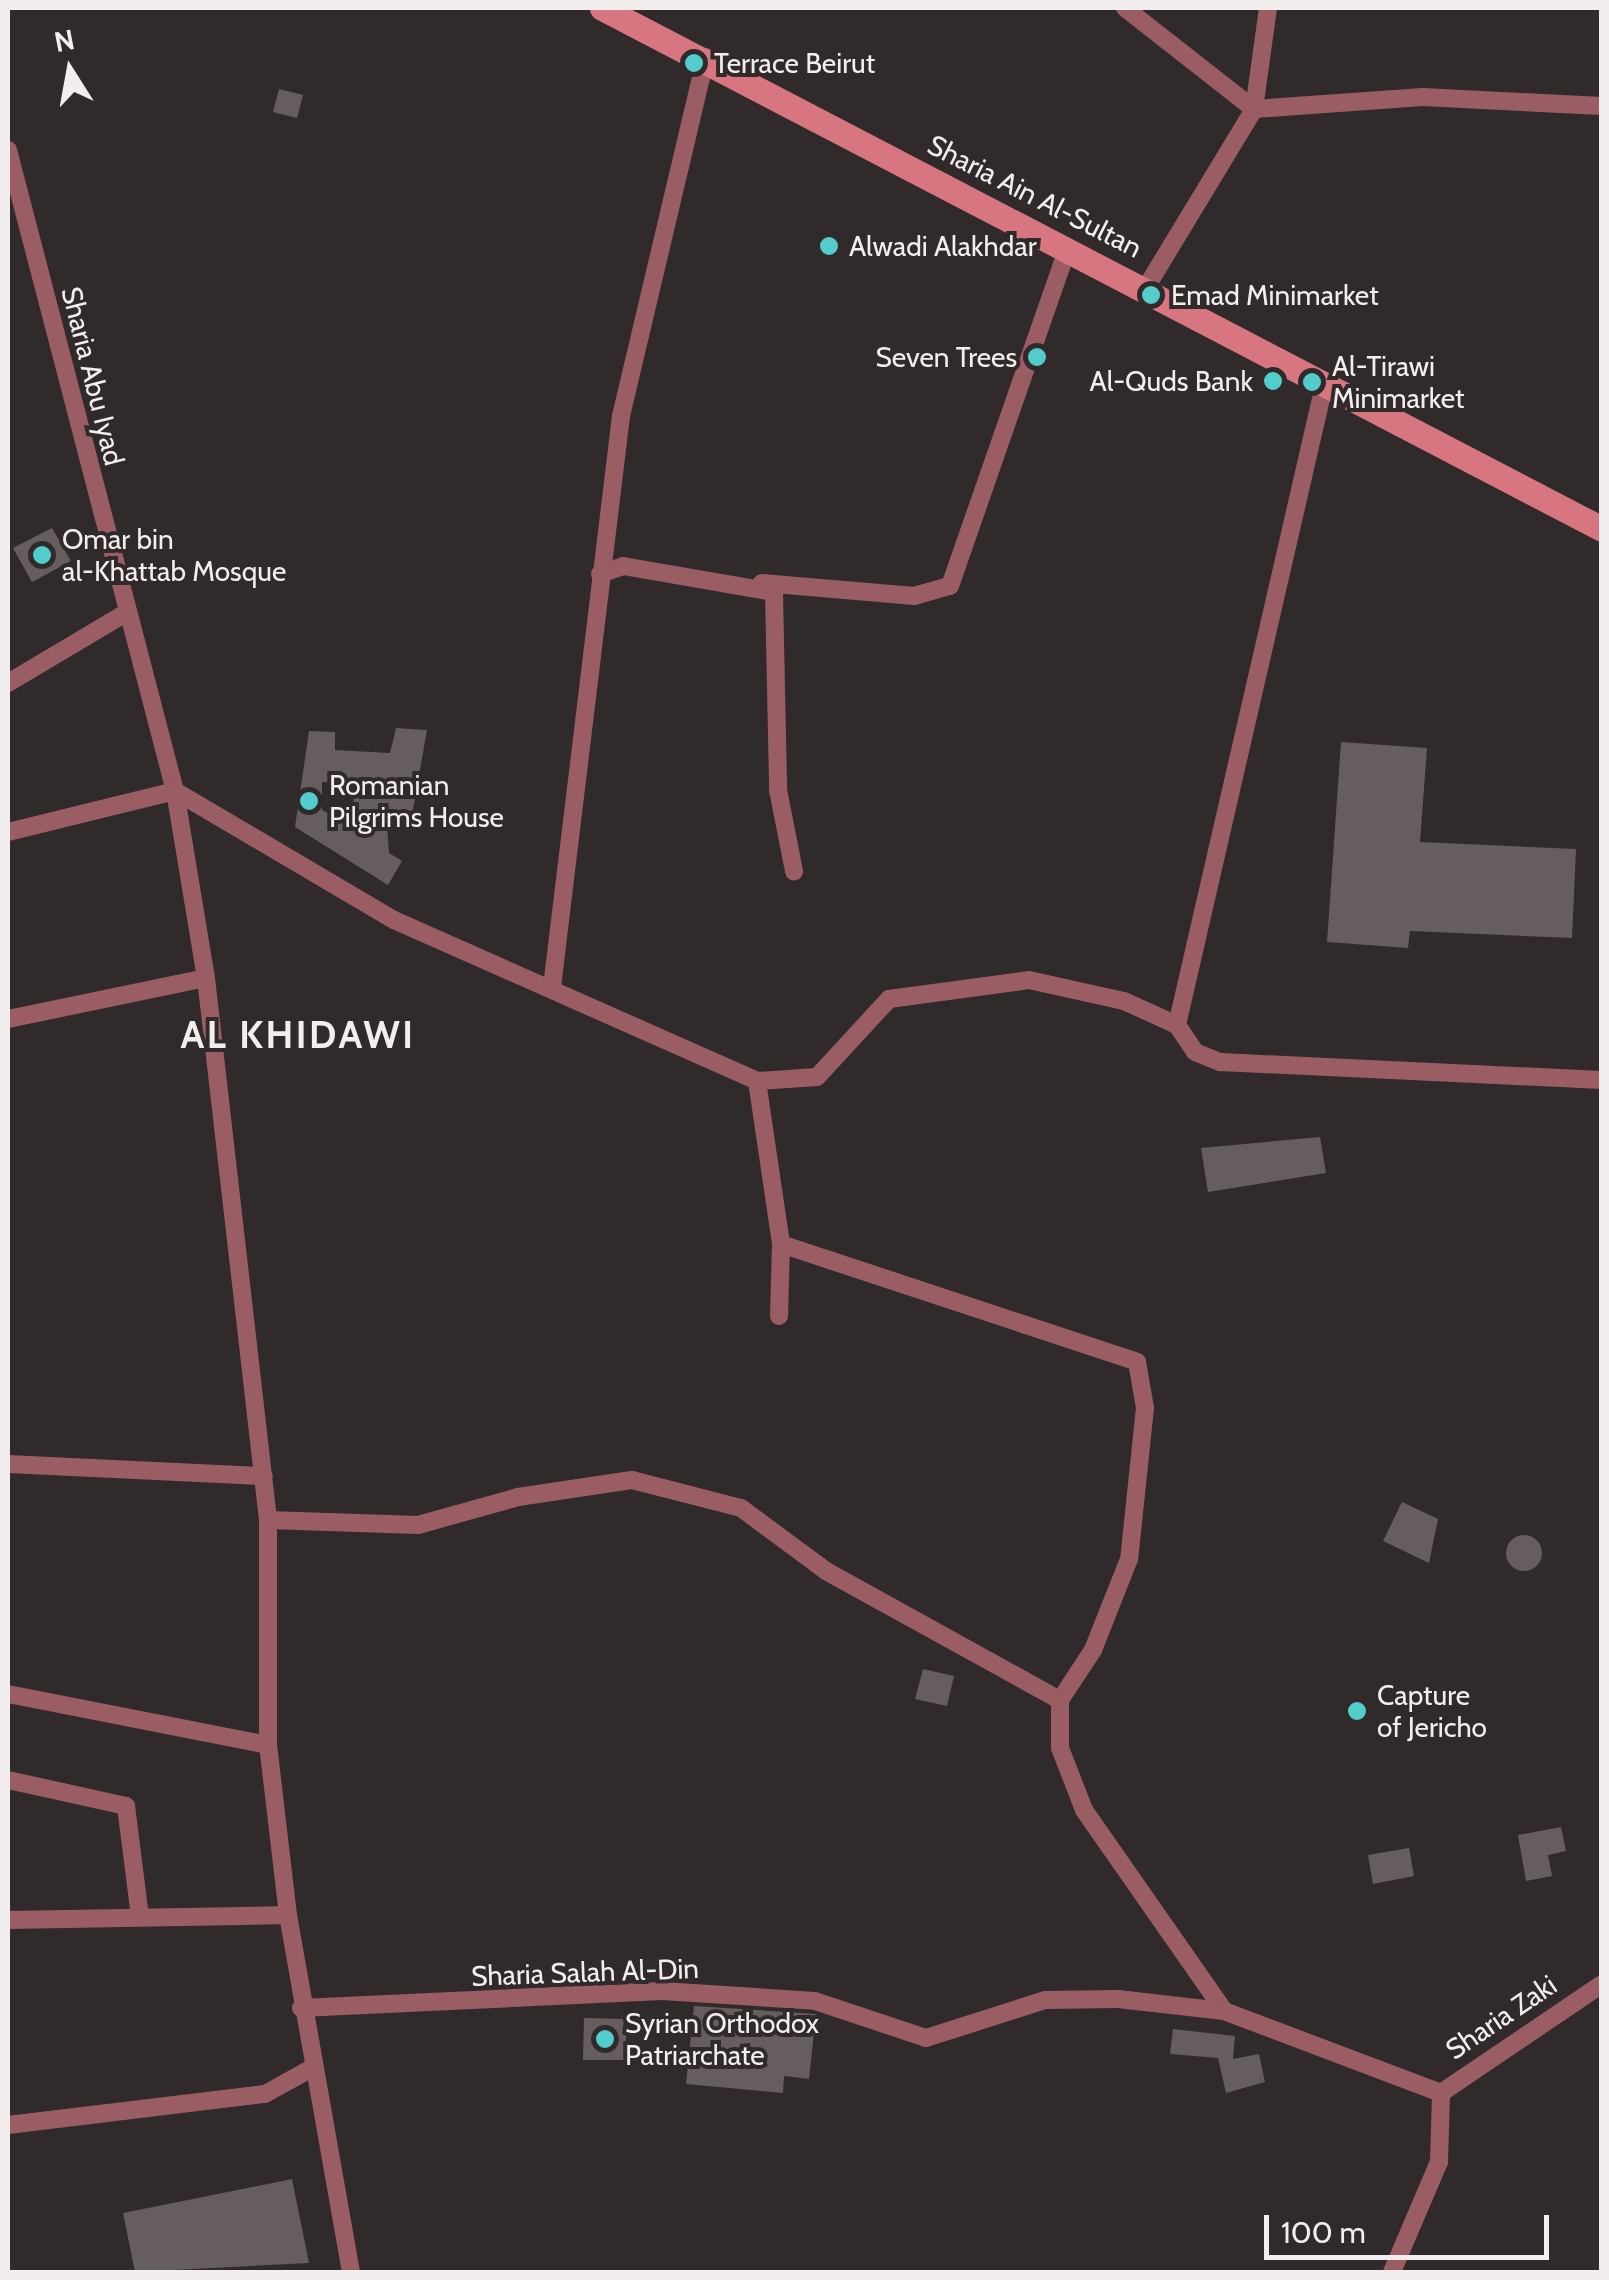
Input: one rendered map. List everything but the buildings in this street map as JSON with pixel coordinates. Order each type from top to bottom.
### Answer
[{"type":"main road","name":"Sharia Ain Al-Sultan","points":[[602,8],[706,56],[1066,253],[1147,286],[1323,390],[1602,530]]},
{"type":"street","points":[[1125,8],[1254,109],[1423,96],[1602,106]]},
{"type":"street","points":[[1147,286],[1254,109],[1268,8]]},
{"type":"street","points":[[552,987],[621,416],[706,56]]},
{"type":"street","name":"Sharia Abu Iyad","points":[[8,150],[124,614],[175,791],[206,978],[264,1476],[268,1520],[268,1746],[301,2008]]},
{"type":"street","points":[[600,574],[623,566],[806,588],[928,596],[950,586],[1066,253]]},
{"type":"street","points":[[1177,1025],[1323,390]]},
{"type":"street","points":[[762,583],[780,606],[778,790],[794,871]]},
{"type":"street","points":[[780,606],[806,588]]},
{"type":"street","points":[[8,682],[124,614]]},
{"type":"street","points":[[8,832],[175,791],[394,920],[756,1081],[817,1077],[876,1009],[924,989],[1060,984],[1177,1025],[1195,1052],[1220,1062],[1602,1080]]},
{"type":"street","points":[[8,1019],[206,978]]},
{"type":"street","points":[[756,1081],[781,1244],[779,1316]]},
{"type":"street","points":[[781,1244],[1136,1362],[1145,1408],[1129,1560],[1094,1650],[1060,1700],[1060,1748],[1084,1810],[1224,2010]]},
{"type":"street","points":[[8,1464],[264,1476]]},
{"type":"street","points":[[268,1520],[418,1525],[582,1484],[690,1490],[740,1508],[826,1571],[1060,1700]]},
{"type":"street","points":[[8,1694],[268,1746]]},
{"type":"street","points":[[8,1780],[126,1806],[140,1918]]},
{"type":"street","points":[[8,1920],[288,1915]]},
{"type":"street","name":"Sharia Zaki","points":[[1392,2272],[1439,2162],[1441,2093],[1602,1984]]},
{"type":"street","name":"Sharia Salah Al-Din","points":[[301,2008],[662,1991],[815,2001],[926,2038],[1044,2000],[1224,2010],[1441,2093]]},
{"type":"street","points":[[301,2008],[350,2272]]},
{"type":"street","points":[[8,2124],[264,2094],[312,2068]]},
{"type":"place","name":"Terrace Beirut","points":[[694,63]]},
{"type":"place","name":"Alwadi Alakhdar","points":[[829,246]]},
{"type":"place","name":"Emad Minimarket","points":[[1151,295]]},
{"type":"place","name":"Seven Trees","points":[[1037,357]]},
{"type":"place","name":"Al-Quds Bank","points":[[1273,381]]},
{"type":"place","name":"Al-Tirawi Minimarket","points":[[1312,382]]},
{"type":"place","name":"Omar bin al-Khattab Mosque","points":[[42,555]]},
{"type":"place","name":"Romanian Pilgrims House","points":[[309,801]]},
{"type":"place","name":"Capture of Jericho","points":[[1357,1711]]},
{"type":"place","name":"Syrian Orthodox Patriarchate","points":[[605,2039]]},
{"type":"district","name":"AL KHIDAWI","points":[[298,1035]]}]
